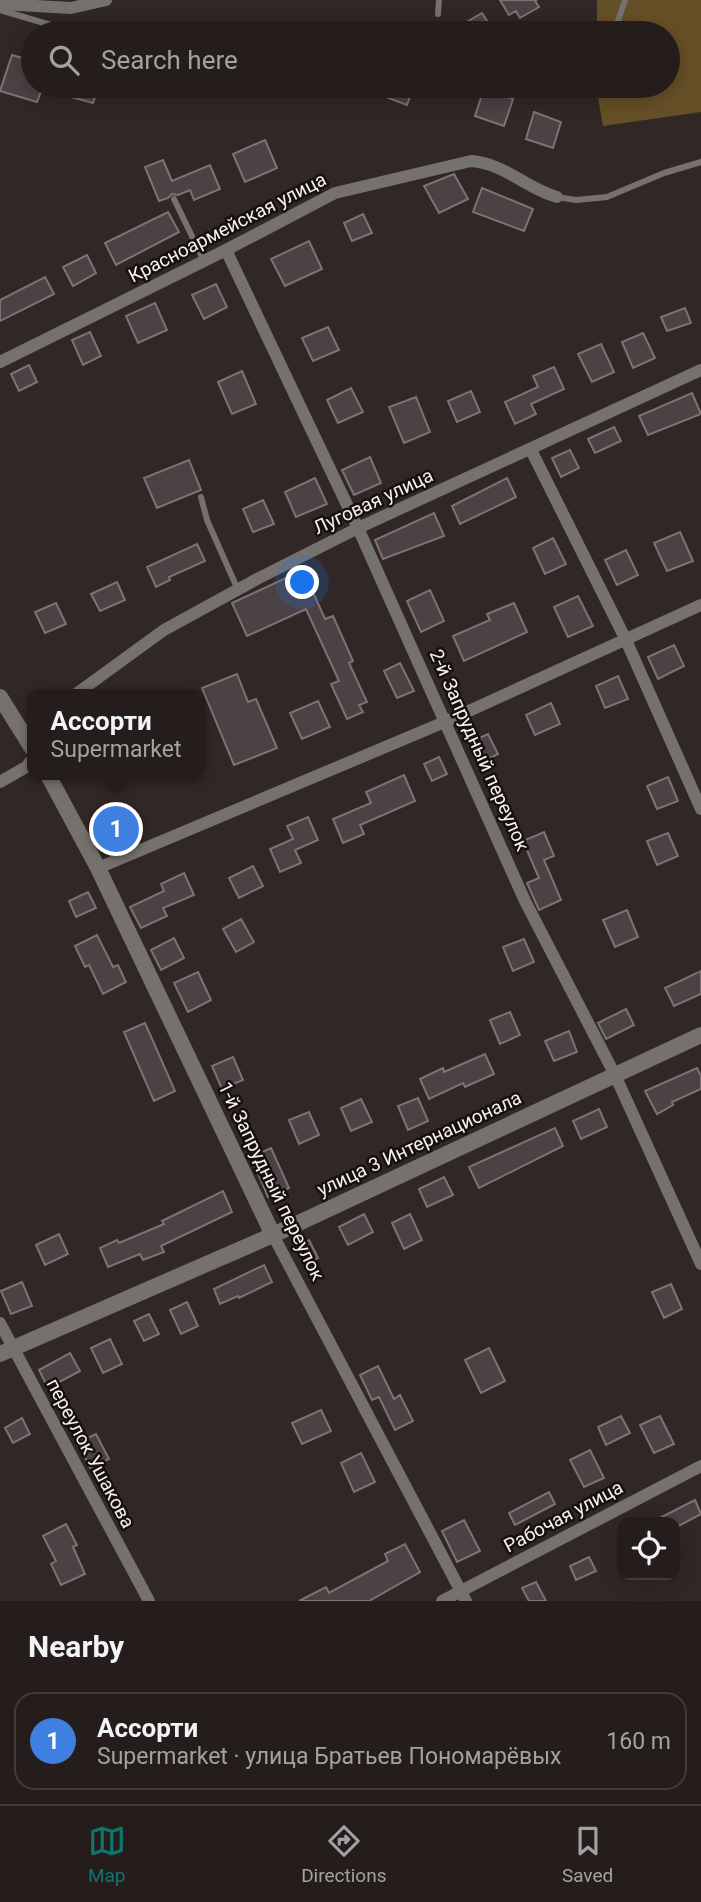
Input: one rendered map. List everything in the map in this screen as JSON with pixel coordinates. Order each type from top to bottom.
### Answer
[{"type":"street","points":[[0,4],[71,8],[106,0]]},
{"type":"street","name":"Красноармейская улица","points":[[0,362],[335,193],[471,161],[502,169],[539,192],[557,197]]},
{"type":"street","name":"2-й Запрудный переулок","points":[[226,250],[447,721],[525,901],[615,1075],[701,1264]]},
{"type":"street","name":"Луговая улица","points":[[82,689],[164,630],[358,528],[701,370]]},
{"type":"street","points":[[531,450],[625,638],[701,809]]},
{"type":"street","points":[[98,868],[447,721],[701,605]]},
{"type":"street","points":[[0,697],[27,740]]},
{"type":"street","points":[[0,782],[27,767]]},
{"type":"street","name":"1-й Запрудный переулок","points":[[51,780],[98,868],[272,1235],[464,1596]]},
{"type":"street","name":"улица 3 Интернационала","points":[[6,1351],[272,1235],[701,1035]]},
{"type":"street","name":"переулок Ушакова","points":[[0,1323],[6,1351],[149,1601]]},
{"type":"street","name":"Рабочая улица","points":[[442,1601],[464,1596],[701,1466]]},
{"type":"lane","points":[[438,15],[439,0]]},
{"type":"lane","points":[[618,21],[625,0]]},
{"type":"lane","points":[[0,10],[37,21]]},
{"type":"lane","points":[[557,197],[576,200],[607,197],[664,173],[701,162]]},
{"type":"lane","points":[[174,199],[204,261]]},
{"type":"lane","points":[[201,497],[207,520],[238,590]]},
{"type":"shaded area","points":[[597,0],[701,0],[701,112],[603,126],[598,98],[680,98],[680,21],[597,21]]},
{"type":"building","points":[[500,0],[537,0],[535,1],[539,7],[520,18],[516,11],[509,15]]},
{"type":"building","points":[[482,13],[487,21],[468,21]]},
{"type":"building","points":[[12,55],[21,58],[21,97],[0,91]]},
{"type":"building","points":[[75,98],[95,98],[93,103]]},
{"type":"building","points":[[388,98],[410,98],[407,105]]},
{"type":"building","points":[[481,98],[513,99],[504,126],[475,116]]},
{"type":"building","points":[[534,112],[561,122],[553,148],[526,139]]},
{"type":"building","points":[[265,140],[277,168],[245,182],[233,154]]},
{"type":"building","points":[[163,160],[172,181],[210,165],[220,189],[194,200],[190,190],[178,195],[172,194],[159,201],[145,167]]},
{"type":"building","points":[[454,174],[468,199],[439,213],[424,186]]},
{"type":"building","points":[[482,188],[533,209],[524,231],[473,212]]},
{"type":"building","points":[[168,212],[179,232],[116,265],[105,243]]},
{"type":"building","points":[[363,214],[372,233],[352,241],[344,223]]},
{"type":"building","points":[[309,241],[322,269],[285,286],[271,259]]},
{"type":"building","points":[[87,255],[96,273],[73,286],[63,267]]},
{"type":"building","points":[[45,277],[54,294],[0,321],[0,300]]},
{"type":"building","points":[[216,284],[227,307],[204,319],[192,295]]},
{"type":"building","points":[[155,303],[167,330],[138,343],[126,316]]},
{"type":"building","points":[[685,308],[691,323],[667,331],[661,317]]},
{"type":"building","points":[[328,327],[339,350],[313,361],[302,338]]},
{"type":"building","points":[[90,332],[101,356],[83,365],[72,340]]},
{"type":"building","points":[[643,333],[655,358],[633,368],[622,342]]},
{"type":"building","points":[[601,344],[614,372],[592,382],[578,354]]},
{"type":"building","points":[[29,365],[37,382],[19,391],[11,374]]},
{"type":"building","points":[[554,367],[564,389],[531,404],[536,414],[515,424],[505,402],[538,387],[533,376]]},
{"type":"building","points":[[242,371],[256,404],[232,414],[218,382]]},
{"type":"building","points":[[351,388],[363,412],[338,423],[327,400]]},
{"type":"building","points":[[471,391],[480,412],[457,422],[448,401]]},
{"type":"building","points":[[692,393],[701,414],[648,435],[639,416]]},
{"type":"building","points":[[416,397],[430,432],[404,443],[389,407]]},
{"type":"building","points":[[614,427],[621,441],[595,453],[588,439]]},
{"type":"building","points":[[570,450],[579,468],[561,477],[552,458]]},
{"type":"building","points":[[370,457],[381,483],[354,495],[342,470]]},
{"type":"building","points":[[189,460],[201,490],[157,508],[144,478]]},
{"type":"building","points":[[315,478],[327,504],[296,517],[285,492]]},
{"type":"building","points":[[507,478],[516,497],[460,524],[452,506]]},
{"type":"building","points":[[263,500],[274,524],[253,532],[243,509]]},
{"type":"building","points":[[434,513],[444,536],[383,559],[375,540]]},
{"type":"building","points":[[680,532],[693,561],[667,571],[654,543]]},
{"type":"building","points":[[553,538],[566,564],[545,574],[533,548]]},
{"type":"building","points":[[197,544],[205,561],[169,577],[170,580],[156,587],[147,567]]},
{"type":"building","points":[[626,550],[638,575],[617,585],[605,560]]},
{"type":"building","points":[[303,570],[325,619],[333,616],[353,661],[349,663],[367,702],[359,705],[363,712],[347,719],[331,684],[339,681],[306,609],[247,636],[232,603]]},
{"type":"building","points":[[117,582],[125,600],[100,611],[91,594]]},
{"type":"building","points":[[430,590],[444,621],[421,632],[407,601]]},
{"type":"building","points":[[578,596],[593,626],[568,637],[554,607]]},
{"type":"building","points":[[56,603],[66,624],[45,633],[35,612]]},
{"type":"building","points":[[514,603],[527,632],[464,661],[453,636],[490,620],[487,614]]},
{"type":"building","points":[[674,645],[684,666],[658,679],[648,657]]},
{"type":"building","points":[[400,663],[414,691],[397,698],[384,671]]},
{"type":"building","points":[[237,674],[248,702],[256,699],[277,748],[234,765],[205,695],[205,689],[202,688]]},
{"type":"building","points":[[618,676],[628,699],[605,708],[596,686]]},
{"type":"building","points":[[318,701],[330,727],[302,739],[290,713]]},
{"type":"building","points":[[551,703],[560,724],[535,735],[526,715]]},
{"type":"building","points":[[488,734],[498,754],[478,764],[468,743]]},
{"type":"building","points":[[439,757],[447,774],[432,781],[424,764]]},
{"type":"building","points":[[404,775],[415,801],[360,825],[364,834],[343,843],[333,819],[371,803],[366,792]]},
{"type":"building","points":[[668,777],[678,801],[657,809],[647,786]]},
{"type":"building","points":[[120,808],[132,831],[111,842],[99,819]]},
{"type":"building","points":[[308,817],[318,840],[295,850],[301,863],[280,872],[270,849],[293,839],[287,826]]},
{"type":"building","points":[[544,832],[554,856],[544,860],[561,900],[539,910],[527,883],[539,878],[523,841]]},
{"type":"building","points":[[668,833],[678,856],[657,865],[647,841]]},
{"type":"building","points":[[253,866],[263,886],[239,898],[229,878]]},
{"type":"building","points":[[184,873],[194,895],[163,908],[167,916],[141,928],[130,907],[164,891],[161,884]]},
{"type":"building","points":[[88,892],[96,908],[76,917],[69,901]]},
{"type":"building","points":[[627,910],[638,937],[615,947],[603,920]]},
{"type":"building","points":[[241,919],[254,942],[236,952],[223,929]]},
{"type":"building","points":[[97,935],[113,967],[118,965],[126,982],[103,994],[89,965],[85,967],[75,946]]},
{"type":"building","points":[[174,938],[184,958],[161,970],[151,950]]},
{"type":"building","points":[[524,939],[534,962],[513,971],[503,947]]},
{"type":"building","points":[[701,971],[701,994],[674,1006],[665,988]]},
{"type":"building","points":[[198,972],[211,1000],[188,1012],[174,983]]},
{"type":"building","points":[[626,1009],[634,1025],[606,1039],[598,1023]]},
{"type":"building","points":[[510,1012],[520,1035],[500,1044],[490,1020]]},
{"type":"building","points":[[145,1023],[175,1091],[154,1101],[124,1032]]},
{"type":"building","points":[[569,1031],[577,1052],[554,1061],[545,1041]]},
{"type":"building","points":[[485,1054],[494,1074],[465,1087],[463,1083],[429,1099],[420,1079]]},
{"type":"building","points":[[233,1057],[243,1080],[222,1089],[212,1066]]},
{"type":"building","points":[[697,1068],[701,1076],[701,1089],[672,1102],[673,1105],[657,1114],[645,1091]]},
{"type":"building","points":[[418,1098],[428,1121],[408,1130],[398,1106]]},
{"type":"building","points":[[361,1099],[372,1122],[351,1131],[341,1108]]},
{"type":"building","points":[[599,1109],[607,1127],[581,1139],[573,1121]]},
{"type":"building","points":[[309,1112],[319,1135],[299,1144],[289,1120]]},
{"type":"building","points":[[555,1128],[563,1146],[479,1188],[469,1167]]},
{"type":"building","points":[[271,1148],[289,1188],[268,1197],[251,1157]]},
{"type":"building","points":[[444,1177],[453,1195],[427,1207],[419,1189]]},
{"type":"building","points":[[223,1191],[232,1212],[161,1246],[164,1252],[143,1260],[140,1254],[108,1267],[100,1248],[164,1224],[162,1221]]},
{"type":"building","points":[[364,1214],[373,1232],[348,1245],[339,1227]]},
{"type":"building","points":[[410,1214],[422,1240],[404,1249],[392,1223]]},
{"type":"building","points":[[59,1234],[68,1254],[45,1265],[36,1245]]},
{"type":"building","points":[[309,1240],[318,1258],[305,1265],[296,1247]]},
{"type":"building","points":[[264,1265],[272,1282],[220,1304],[214,1289]]},
{"type":"building","points":[[22,1282],[32,1306],[11,1314],[1,1291]]},
{"type":"building","points":[[671,1284],[682,1309],[664,1318],[652,1292]]},
{"type":"building","points":[[187,1302],[198,1326],[181,1334],[170,1310]]},
{"type":"building","points":[[149,1314],[159,1334],[144,1341],[134,1321]]},
{"type":"building","points":[[110,1339],[122,1364],[103,1373],[91,1348]]},
{"type":"building","points":[[489,1348],[505,1381],[481,1393],[465,1360]]},
{"type":"building","points":[[70,1353],[80,1371],[48,1388],[39,1370]]},
{"type":"building","points":[[378,1366],[394,1399],[400,1395],[413,1421],[395,1430],[379,1397],[372,1400],[360,1375]]},
{"type":"building","points":[[321,1410],[331,1431],[302,1444],[292,1423]]},
{"type":"building","points":[[621,1416],[630,1433],[606,1445],[598,1427]]},
{"type":"building","points":[[660,1416],[674,1444],[654,1453],[640,1425]]},
{"type":"building","points":[[22,1418],[30,1434],[13,1443],[5,1428]]},
{"type":"building","points":[[96,1434],[109,1459],[90,1468],[78,1442]]},
{"type":"building","points":[[590,1450],[604,1478],[584,1487],[570,1460]]},
{"type":"building","points":[[361,1453],[375,1482],[354,1492],[341,1463]]},
{"type":"building","points":[[549,1492],[555,1504],[515,1525],[509,1513]]},
{"type":"building","points":[[695,1500],[701,1514],[680,1525],[680,1517],[662,1517]]},
{"type":"building","points":[[464,1520],[480,1551],[457,1562],[442,1531]]},
{"type":"building","points":[[66,1524],[77,1545],[73,1547],[85,1574],[61,1585],[51,1564],[56,1561],[43,1536]]},
{"type":"building","points":[[405,1544],[420,1572],[369,1601],[299,1601],[326,1587],[329,1593],[388,1561],[385,1554]]},
{"type":"building","points":[[589,1557],[596,1571],[576,1580],[570,1566]]},
{"type":"building","points":[[536,1582],[546,1601],[529,1601],[522,1588]]},
{"type":"place","name":"Ассорти","points":[[116,829]]}]
